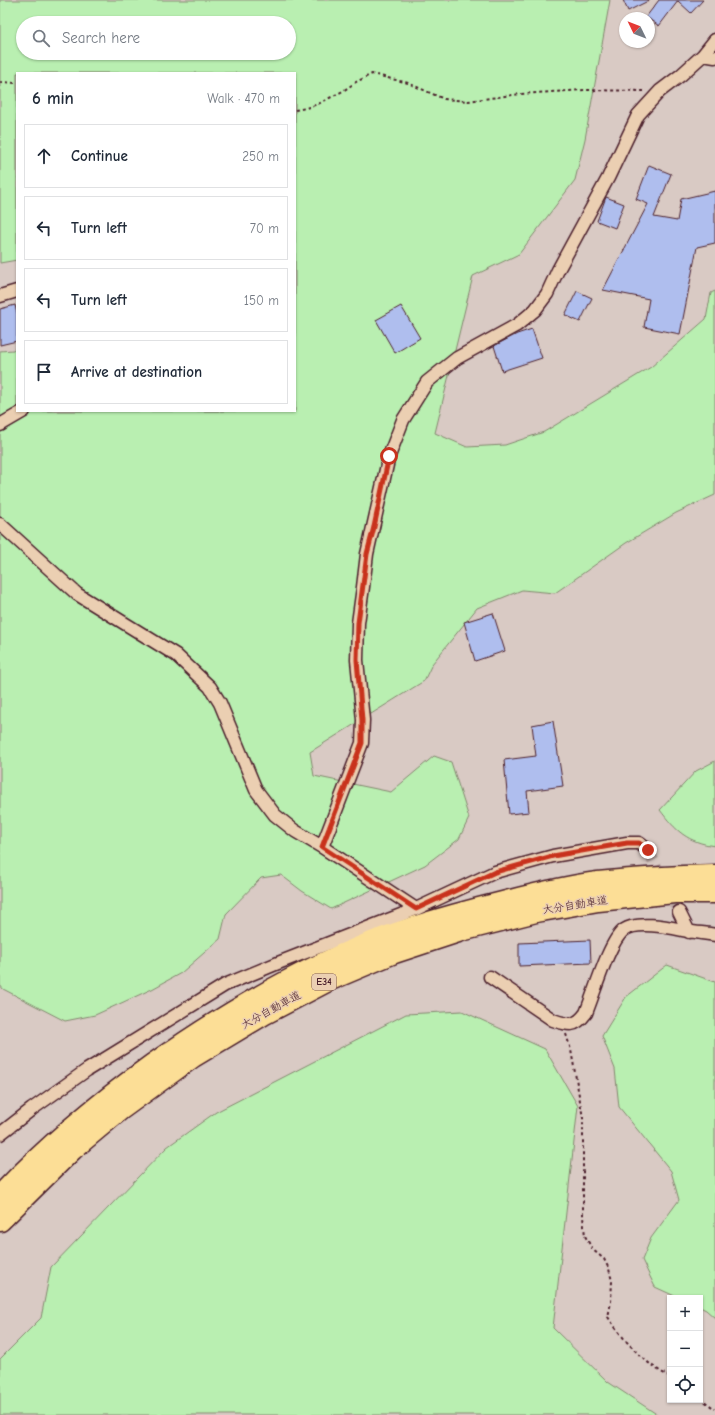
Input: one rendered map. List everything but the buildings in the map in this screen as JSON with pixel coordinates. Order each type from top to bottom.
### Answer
[{"type":"highway","name":"大分自動車道","points":[[0,1196],[62,1138],[117,1091],[186,1042],[249,1003],[324,963],[387,937],[457,914],[532,895],[596,884],[671,877],[715,876]]},
{"type":"highway","name":"大分自動車道","points":[[0,1220],[72,1150],[120,1109],[193,1056],[263,1014],[330,979],[394,952],[424,942],[461,930],[536,911],[598,900],[674,892],[715,892]]},
{"type":"street","points":[[322,847],[362,743],[362,720],[357,660],[358,623],[367,554],[389,456],[403,420],[427,382],[457,358],[517,325],[535,310],[547,294],[558,270],[608,178],[638,115],[660,91],[681,75],[703,55],[715,40]]},
{"type":"street","points":[[703,55],[715,57]]},
{"type":"street","points":[[0,296],[16,291]]},
{"type":"street","points":[[0,425],[22,412]]},
{"type":"street","points":[[0,524],[77,594],[176,655],[210,686],[220,703],[256,790],[275,815],[295,831],[416,909]]},
{"type":"street","points":[[0,1134],[87,1070],[225,985],[278,962],[416,909],[495,872],[553,856],[627,843],[639,843],[648,850]]},
{"type":"street","points":[[679,912],[689,932]]},
{"type":"street","points":[[490,977],[553,1020],[563,1023],[576,1024],[586,1013],[610,949],[625,929],[638,925],[667,926],[689,932],[715,935]]},
{"type":"path","points":[[296,110],[318,104],[372,74],[408,83],[444,99],[468,101],[520,94],[584,90],[660,91]]},
{"type":"path","points":[[0,82],[16,83]]},
{"type":"path","points":[[563,1023],[571,1050],[583,1118],[583,1217],[585,1236],[593,1250],[604,1259],[609,1269],[612,1281],[611,1302],[608,1317],[615,1328],[648,1363],[667,1376]]},
{"type":"path","points":[[703,1400],[715,1409]]},
{"type":"green space","points":[[0,0],[610,0],[585,139],[575,180],[519,254],[473,276],[435,433],[467,447],[505,445],[544,432],[651,367],[706,319],[711,293],[715,291],[715,495],[676,513],[626,543],[555,593],[522,590],[477,608],[432,664],[424,681],[310,752],[314,776],[391,792],[434,756],[451,762],[469,818],[459,839],[425,865],[331,909],[302,891],[281,875],[261,878],[226,914],[220,939],[181,973],[152,989],[95,1015],[65,1021],[3,989],[0,985],[0,351],[13,350],[16,348],[16,412],[296,412],[296,72],[16,72],[16,260],[0,263]]},
{"type":"green space","points":[[715,761],[715,846],[697,842],[683,834],[671,824],[660,810],[696,771]]},
{"type":"green space","points":[[667,965],[715,982],[715,1318],[703,1308],[703,1295],[672,1295],[655,1287],[642,1260],[651,1238],[679,1200],[671,1171],[619,1107],[615,1069],[602,1036],[626,997]]},
{"type":"green space","points":[[462,1011],[545,1049],[578,1106],[553,1328],[608,1382],[658,1415],[0,1415],[0,1359],[41,1318],[51,1267],[167,1147],[216,1112],[406,1014]]},
{"type":"tunnel","points":[[648,850],[679,912]]},
{"type":"route","points":[[389,456],[367,554],[358,623],[357,660],[362,720],[362,743],[322,847],[416,909],[495,872],[553,856],[627,843],[639,843],[648,850]]}]
